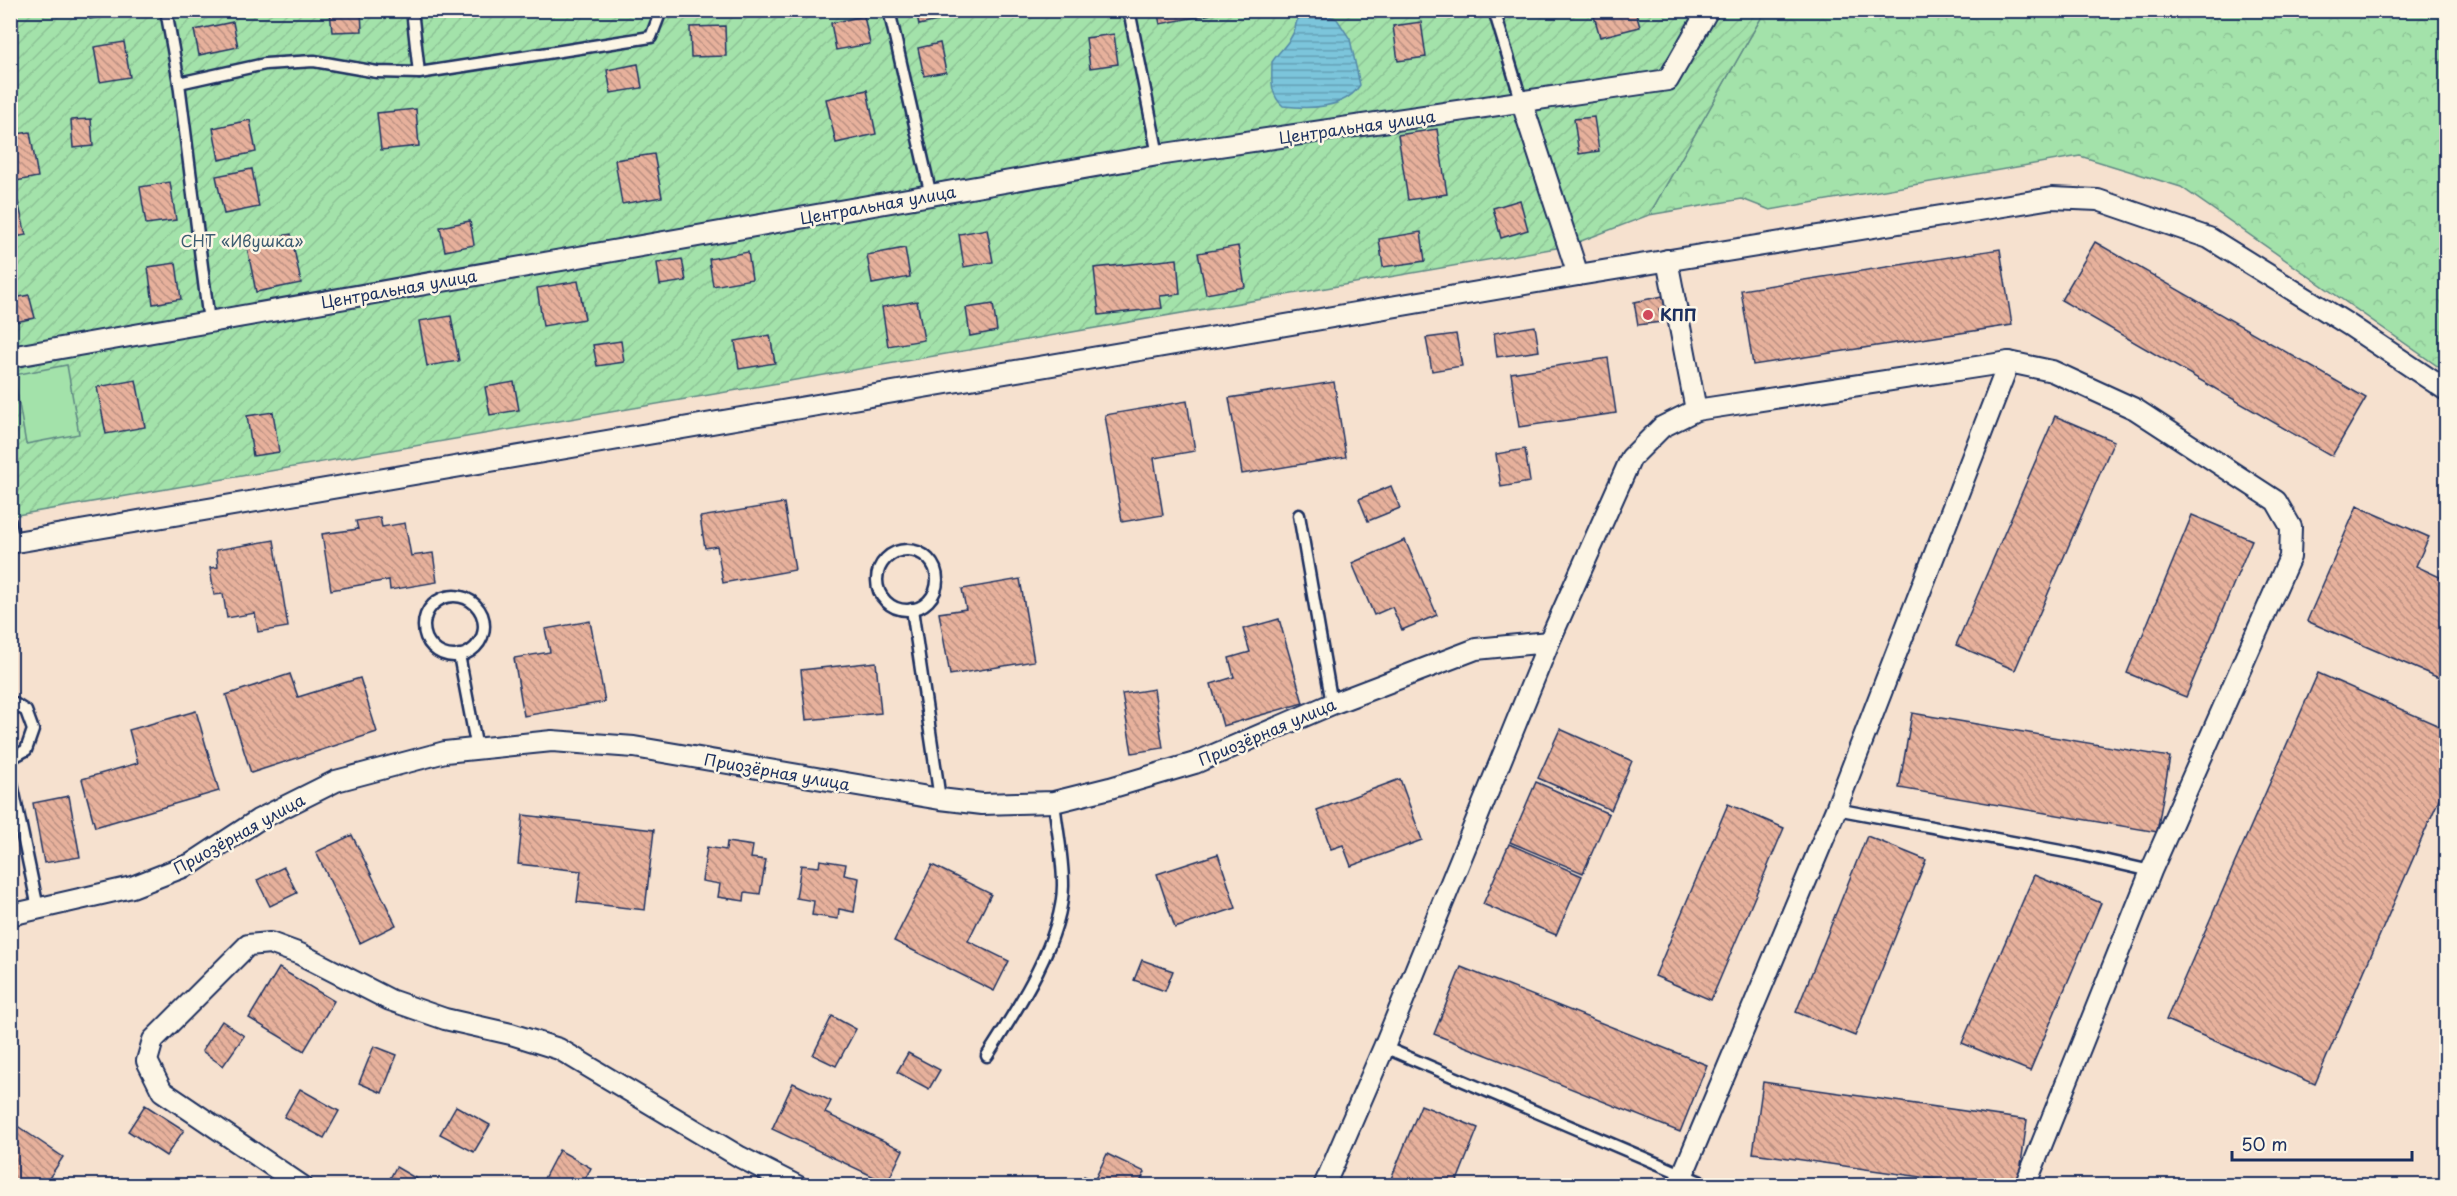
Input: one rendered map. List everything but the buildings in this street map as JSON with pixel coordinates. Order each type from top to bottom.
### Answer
[{"type":"street","name":"Центральная улица","points":[[10,357],[1158,155],[1668,80],[1708,10]]},
{"type":"street","points":[[1522,103],[1578,275]]},
{"type":"street","points":[[12,536],[2052,198],[2098,200],[2209,238],[2349,325],[2446,390]]},
{"type":"street","points":[[1667,260],[1696,410]]},
{"type":"street","points":[[1681,1180],[1836,809],[2009,362]]},
{"type":"street","points":[[1324,1185],[1384,1047],[1549,642],[1631,458],[1662,427],[1696,410],[2009,362],[2052,371],[2135,409],[2276,501],[2291,527],[2290,557],[2151,871],[2025,1185]]},
{"type":"street","name":"Приозёрная улица","points":[[10,915],[132,887],[191,864],[258,820],[336,781],[445,752],[552,741],[634,747],[940,799],[982,804],[1054,802],[1195,763],[1332,704],[1476,649],[1549,642]]},
{"type":"street","points":[[302,1185],[162,1091],[147,1061],[153,1040],[248,945],[270,943],[300,954],[390,1000],[445,1019],[511,1034],[559,1049],[740,1156],[797,1185]]},
{"type":"lane","points":[[166,10],[179,83],[209,322]]},
{"type":"lane","points":[[412,10],[419,73]]},
{"type":"lane","points":[[179,83],[265,64],[314,61],[376,72],[419,73],[651,37],[659,15],[658,10]]},
{"type":"lane","points":[[889,10],[931,196]]},
{"type":"lane","points":[[1129,10],[1158,155]]},
{"type":"lane","points":[[1494,10],[1522,103]]},
{"type":"lane","points":[[1299,515],[1332,704]]},
{"type":"lane","points":[[902,550],[913,550],[931,560],[938,580],[930,600],[912,609],[892,606],[878,590],[877,579],[884,560],[902,550]]},
{"type":"lane","points":[[449,596],[469,600],[482,615],[484,626],[477,645],[459,655],[438,652],[425,636],[423,625],[431,606],[449,596]]},
{"type":"lane","points":[[912,609],[940,799]]},
{"type":"lane","points":[[459,655],[477,749]]},
{"type":"lane","points":[[10,701],[26,711],[33,730],[26,750],[10,759]]},
{"type":"lane","points":[[10,774],[38,908]]},
{"type":"lane","points":[[987,1056],[1023,999],[1058,924],[1063,885],[1054,802]]},
{"type":"lane","points":[[1836,809],[2077,854],[2151,871]]},
{"type":"lane","points":[[1384,1047],[1681,1180],[1710,1185]]},
{"type":"green space","name":"СНТ «Ивушка»","points":[[11,11],[1765,11],[1649,215],[1568,246],[11,516]]},
{"type":"green space","points":[[1765,11],[2446,11],[2446,372],[2181,187],[2080,156],[1770,210],[1742,199],[1649,215]]},
{"type":"green space","points":[[67,365],[79,434],[26,444],[14,375]]},
{"type":"water","points":[[1316,11],[1337,19],[1350,39],[1360,85],[1345,99],[1325,106],[1283,106],[1273,91],[1272,62],[1290,39],[1298,18]]},
{"type":"place","name":"КПП","points":[[1648,315]]}]
